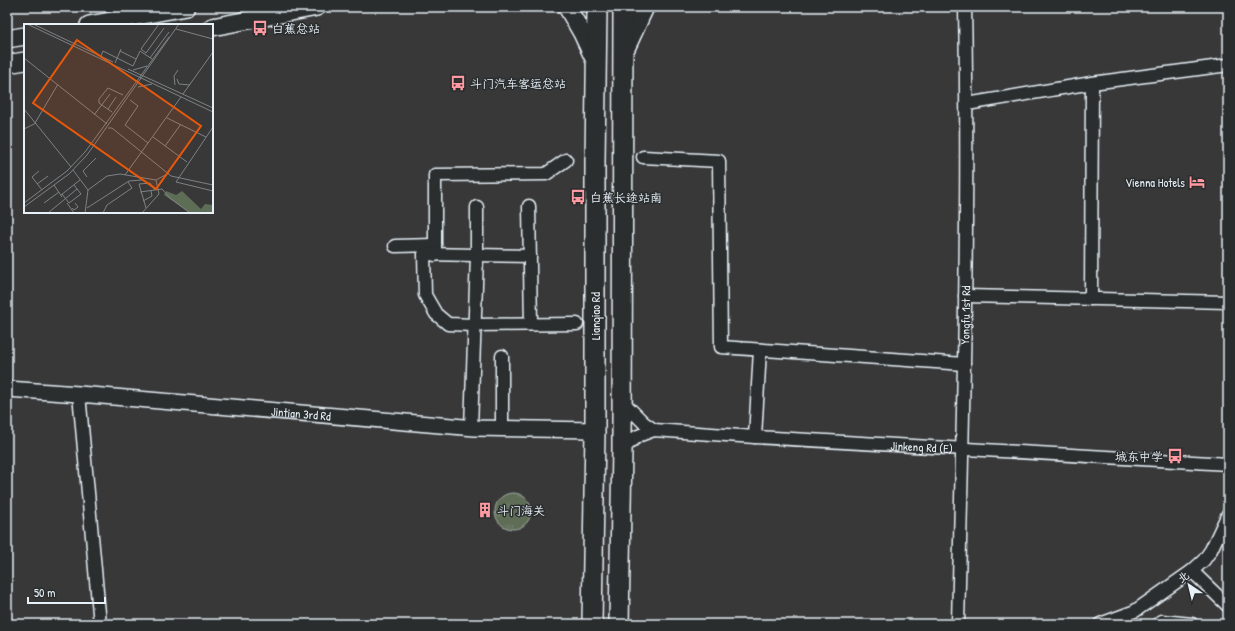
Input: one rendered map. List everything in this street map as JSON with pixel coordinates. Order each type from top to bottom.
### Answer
[{"type":"main road","points":[[94,24],[186,7]]},
{"type":"main road","points":[[213,27],[317,7]]},
{"type":"main road","points":[[567,7],[582,32],[597,66]]},
{"type":"main road","name":"Lianqiao Rd","points":[[592,624],[595,430],[595,161],[597,7]]},
{"type":"main road","points":[[619,624],[622,449],[622,7]]},
{"type":"main road","points":[[622,55],[644,7]]},
{"type":"main road","points":[[7,39],[24,36]]},
{"type":"main road","points":[[7,64],[24,61]]},
{"type":"main road","points":[[597,89],[622,89]]},
{"type":"street","name":"Yongfu 1st Rd","points":[[958,624],[965,296],[967,104],[966,7]]},
{"type":"street","points":[[967,104],[1092,83],[1228,66]]},
{"type":"street","points":[[1091,298],[1092,83]]},
{"type":"street","points":[[643,157],[719,161],[721,347],[964,364]]},
{"type":"street","points":[[435,250],[435,175],[546,174],[566,160]]},
{"type":"street","points":[[529,206],[531,324]]},
{"type":"street","points":[[470,428],[477,256],[477,207]]},
{"type":"street","points":[[395,246],[477,256],[530,256]]},
{"type":"street","points":[[435,250],[424,254],[426,295],[436,314],[448,324],[577,324]]},
{"type":"street","points":[[965,296],[1228,302]]},
{"type":"street","points":[[755,437],[760,350]]},
{"type":"street","points":[[502,356],[502,429]]},
{"type":"street","name":"Jintian 3rd Rd","points":[[7,389],[470,428],[595,430]]},
{"type":"street","points":[[79,394],[100,624]]},
{"type":"street","points":[[622,401],[644,423],[654,430]]},
{"type":"street","name":"Jinkeng Rd (E)","points":[[622,449],[638,436],[654,430],[1228,464]]},
{"type":"street","points":[[1117,624],[1192,571],[1204,560],[1228,514]]},
{"type":"street","points":[[1192,571],[1228,606]]},
{"type":"street","points":[[1100,624],[1135,611]]},
{"type":"street","points":[[1158,624],[1162,621],[1192,624]]},
{"type":"green space","points":[[513,493],[523,496],[528,501],[531,511],[528,521],[523,526],[513,529],[503,526],[498,521],[495,511],[498,501],[503,496]]},
{"type":"place","name":"白蕉总站","points":[[260,28]]},
{"type":"place","name":"斗门汽车客运总站","points":[[458,83]]},
{"type":"place","name":"Vienna Hotels","points":[[1197,182]]},
{"type":"place","name":"白蕉长途站南","points":[[578,197]]},
{"type":"place","name":"城东中学","points":[[1175,456]]},
{"type":"place","name":"斗门海关","points":[[485,510]]}]
